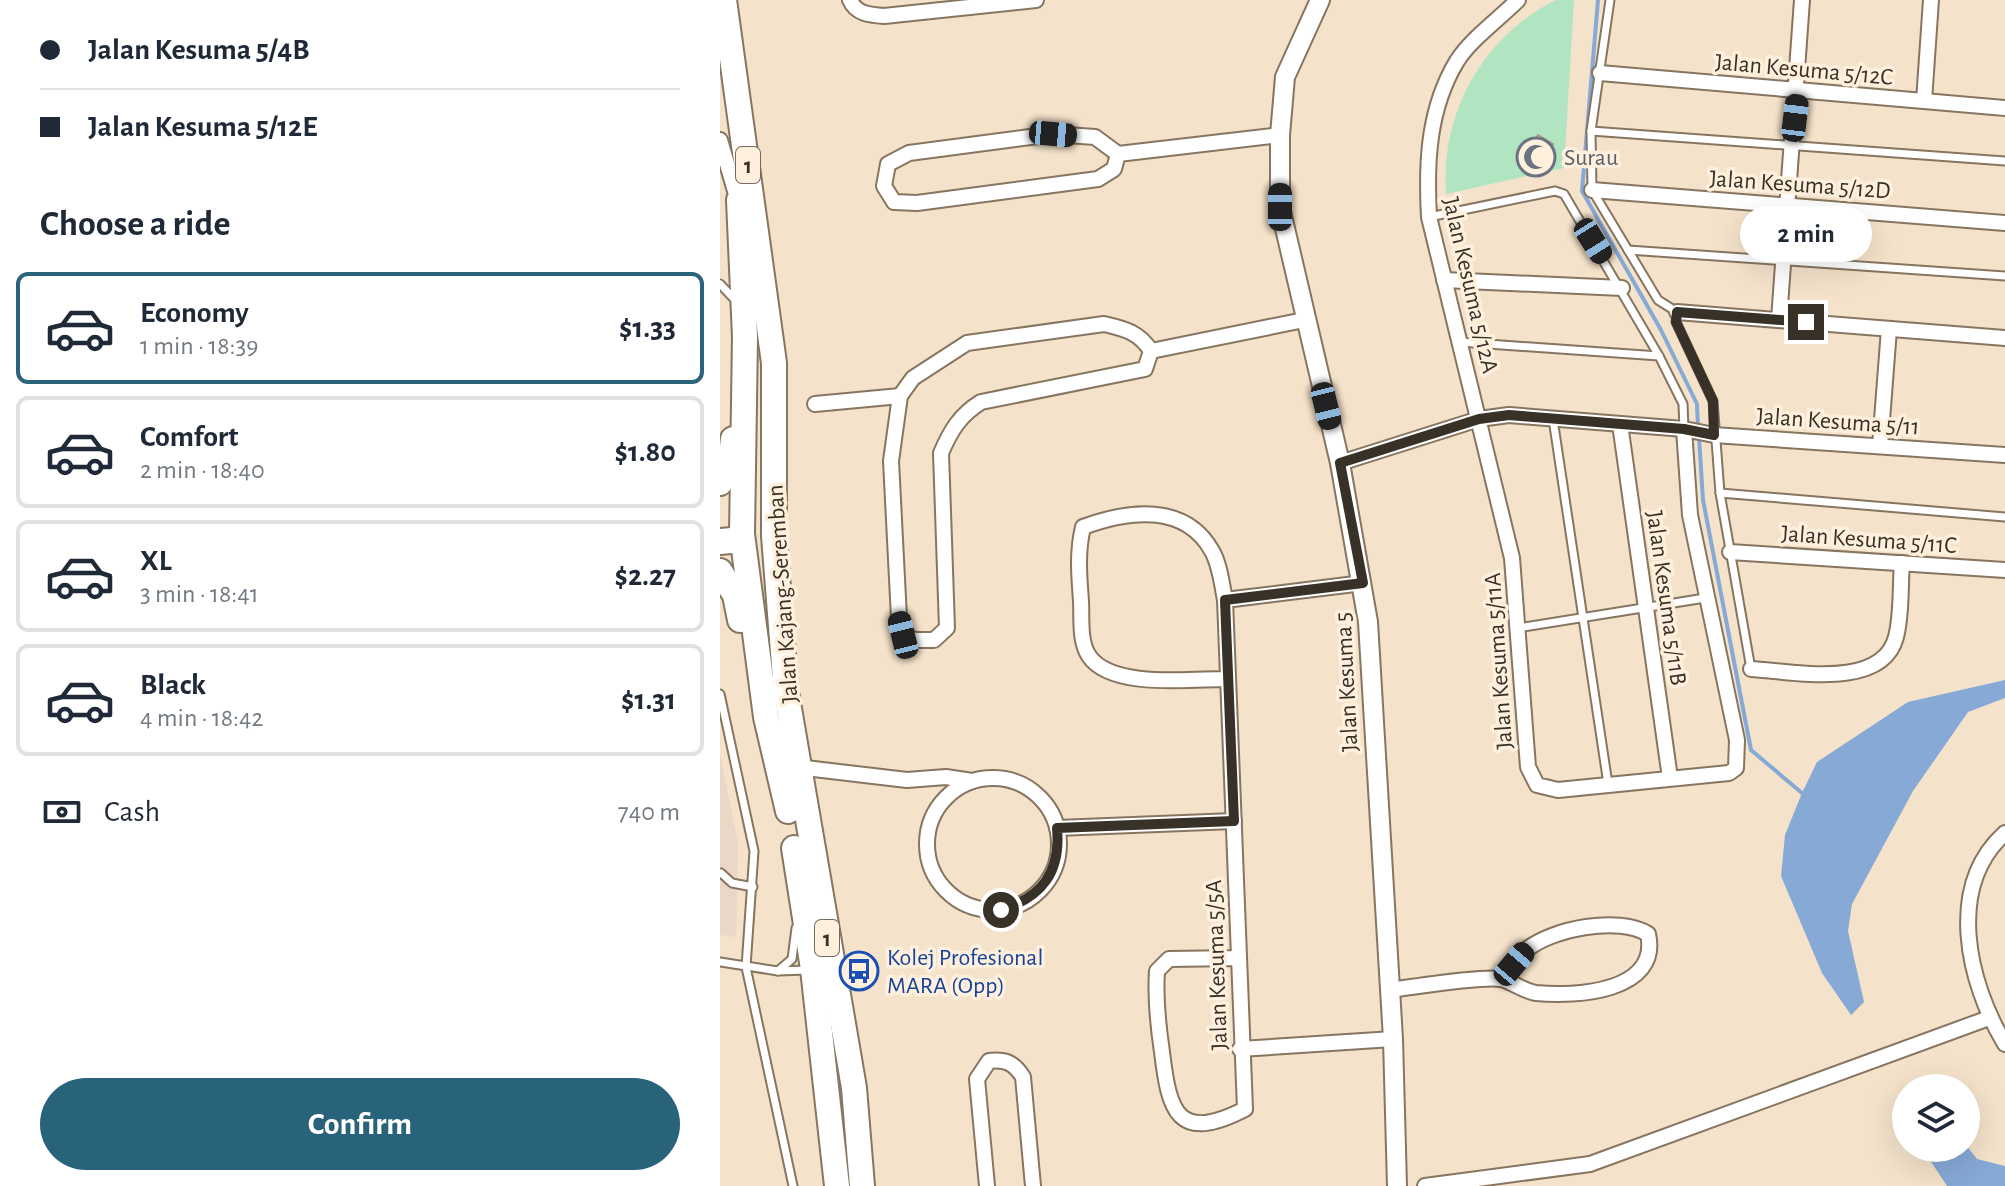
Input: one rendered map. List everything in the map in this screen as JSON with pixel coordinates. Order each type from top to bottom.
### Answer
[{"type":"main road","name":"Jalan Kajang-Seremban","points":[[724,0],[774,363],[774,536],[798,871],[813,969],[837,1186]]},
{"type":"main road","name":"1","points":[[720,71],[740,208]]},
{"type":"main road","name":"Jalan Kajang-Seremban","points":[[740,208],[745,337],[735,540],[766,717],[791,777],[854,1088],[862,1186]]},
{"type":"main road","points":[[769,330],[762,369],[759,510],[735,540],[756,550],[762,568],[771,647],[786,691]]},
{"type":"main road","points":[[720,483],[730,462],[745,337]]},
{"type":"main road","points":[[720,571],[735,595],[758,727],[774,774],[791,777]]},
{"type":"street","points":[[850,0],[853,7],[867,14],[884,16],[1036,0]]},
{"type":"street","name":"Jalan Kesuma 5","points":[[1320,0],[1285,77],[1280,135],[1280,207],[1304,320],[1340,463],[1363,583],[1393,1039],[1397,1186]]},
{"type":"street","name":"Jalan Kesuma 5/12A","points":[[1479,419],[1429,217],[1426,175],[1433,116],[1458,60],[1518,0]]},
{"type":"street","points":[[1779,320],[1798,90],[1802,0]]},
{"type":"street","points":[[1924,101],[1931,0]]},
{"type":"street","name":"Jalan Kesuma 5/12C","points":[[1600,73],[2005,108]]},
{"type":"street","points":[[1118,154],[1114,169],[1098,179],[917,203],[894,202],[884,186],[888,164],[909,153],[952,147],[1053,134],[1095,137],[1118,154],[1280,135]]},
{"type":"street","points":[[720,140],[740,208]]},
{"type":"street","name":"Jalan Kesuma 5/12D","points":[[1592,190],[2005,223]]},
{"type":"street","points":[[1444,280],[1622,288]]},
{"type":"street","points":[[1677,312],[2005,338]]},
{"type":"street","points":[[1151,351],[1304,320]]},
{"type":"street","points":[[1104,324],[1128,330],[1142,338],[1151,351],[1145,369],[981,402],[964,412],[941,453],[947,628],[934,640],[915,640],[903,635],[899,618],[891,461],[900,396],[913,378],[967,343],[1104,324]]},
{"type":"street","points":[[1880,446],[1889,329]]},
{"type":"street","points":[[815,404],[900,396]]},
{"type":"street","name":"Jalan Kesuma 5/11","points":[[1340,463],[1479,419],[1509,415],[2005,455]]},
{"type":"street","name":"Jalan Kesuma 5/11A","points":[[1479,419],[1512,558],[1528,767],[1537,785],[1558,790],[1729,773],[1739,760],[1690,515],[1699,432]]},
{"type":"street","name":"Jalan Kesuma 5/11B","points":[[1620,424],[1670,778]]},
{"type":"street","points":[[1154,513],[1178,517],[1196,529],[1214,554],[1225,600],[1225,679],[1142,680],[1113,672],[1089,657],[1083,638],[1078,549],[1083,527],[1100,521],[1154,513]]},
{"type":"street","name":"Jalan Kesuma 5/11C","points":[[1730,552],[2005,570]]},
{"type":"street","points":[[1751,669],[1843,675],[1878,662],[1890,651],[1896,636],[1902,563]]},
{"type":"street","points":[[1225,600],[1363,583]]},
{"type":"street","name":"Jalan Kesuma 5/5A","points":[[1225,679],[1234,821],[1239,958],[1240,1049],[1245,1109],[1208,1123],[1186,1120],[1170,1105],[1155,998],[1157,971],[1169,959],[1239,958]]},
{"type":"street","points":[[791,777],[907,780],[946,777],[973,781],[995,778],[1015,782],[1034,793],[1048,808],[1057,828],[1059,850],[1053,872],[1041,890],[1023,903],[1001,910],[979,909],[958,901],[941,886],[930,867],[926,844],[929,824],[939,805],[954,790],[973,781]]},
{"type":"street","points":[[1057,828],[1234,821]]},
{"type":"street","points":[[2005,833],[1991,846],[1971,888],[1966,921],[1989,1018],[2005,1044]]},
{"type":"street","points":[[1389,990],[1502,979],[1536,993],[1592,991],[1618,985],[1645,968],[1651,950],[1648,934],[1636,927],[1604,924],[1553,936],[1527,949],[1502,979]]},
{"type":"street","points":[[1425,1186],[1590,1164],[1989,1018]]},
{"type":"street","points":[[1240,1049],[1393,1039]]},
{"type":"street","points":[[987,1186],[977,1079],[989,1061],[1003,1059],[1016,1066],[1023,1077],[1033,1186]]},
{"type":"lane","points":[[1610,0],[1591,131],[1592,190],[1658,300],[1677,312],[1676,322],[1713,401],[1699,432]]},
{"type":"lane","points":[[1591,131],[2005,161]]},
{"type":"lane","points":[[1429,217],[1555,191],[1564,194],[1622,288],[1699,432],[1720,493],[1751,669]]},
{"type":"lane","points":[[1628,250],[2005,276]]},
{"type":"lane","points":[[720,284],[742,307]]},
{"type":"lane","points":[[1460,342],[1659,356]]},
{"type":"lane","points":[[1553,419],[1608,786]]},
{"type":"lane","points":[[1720,493],[2005,517]]},
{"type":"lane","points":[[1518,628],[1705,598]]},
{"type":"lane","points":[[720,694],[754,851],[746,967],[793,1186]]},
{"type":"lane","points":[[720,867],[720,873],[732,883],[753,887]]},
{"type":"lane","points":[[778,971],[792,959],[796,944],[798,871]]},
{"type":"lane","points":[[721,964],[778,971],[813,969]]},
{"type":"shaded area","points":[[720,755],[738,843],[736,937],[720,935]]},
{"type":"green space","points":[[1556,0],[1574,0],[1564,168],[1446,194],[1450,135],[1471,80],[1507,34],[1530,15]]},
{"type":"water","points":[[2005,680],[2005,698],[1968,712],[1913,791],[1852,904],[1848,931],[1864,1002],[1851,1015],[1822,973],[1781,876],[1785,835],[1802,793],[1817,762],[1908,702]]},
{"type":"water","points":[[1980,1160],[2005,1166],[2005,1186],[1947,1186],[1931,1162]]},
{"type":"building","name":"Surau","points":[[1538,135],[1553,144],[1536,173],[1532,173],[1521,167]]},
{"type":"waterway","points":[[1598,0],[1582,191],[1661,330],[1697,404],[1698,428]]},
{"type":"waterway","points":[[1699,437],[1703,500],[1751,750],[1802,793]]},
{"type":"place","name":"Surau","points":[[1536,157]]},
{"type":"place","name":"Kolej Profesional MARA (Opp)","points":[[859,971]]},
{"type":"route","points":[[1001,910],[1023,903],[1041,890],[1053,872],[1059,850],[1057,828],[1234,821],[1225,679],[1225,600],[1363,583],[1340,463],[1479,419],[1509,415],[1684,429],[1714,435],[1713,401],[1676,322],[1677,312],[1806,322]]}]
